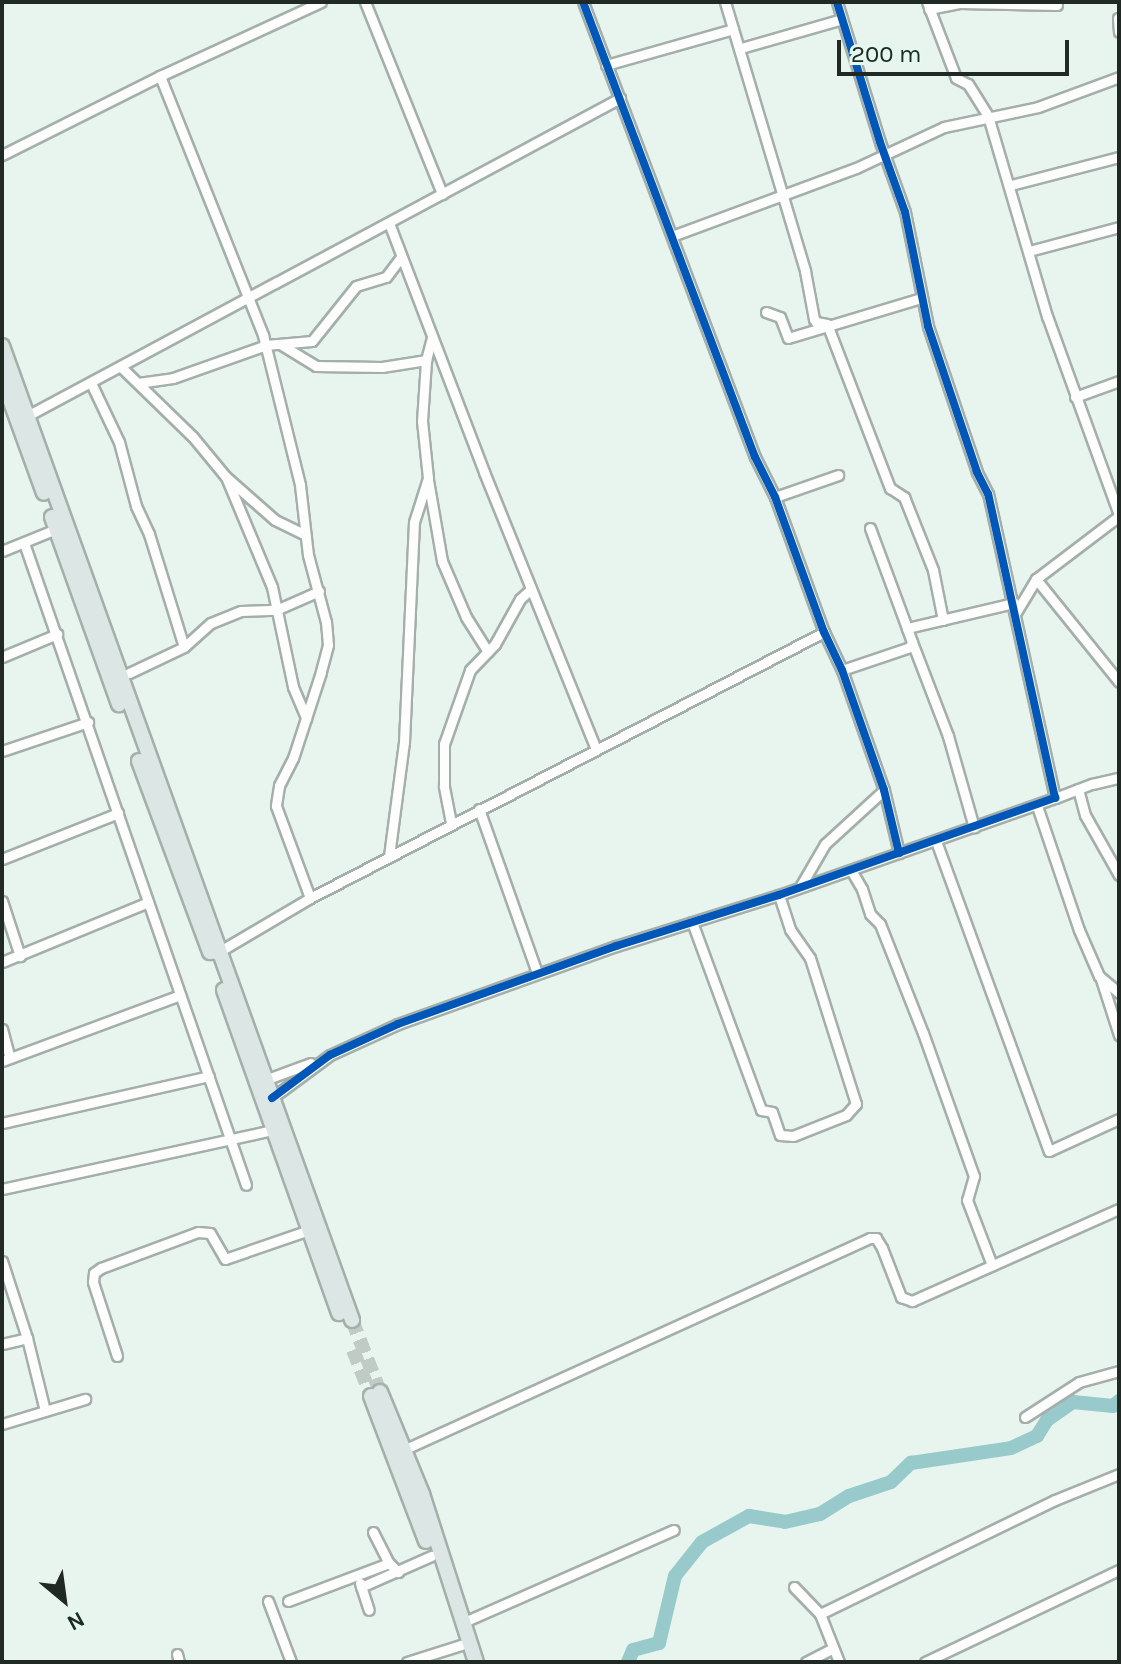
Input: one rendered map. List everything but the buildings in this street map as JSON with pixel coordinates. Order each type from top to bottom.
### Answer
[{"type":"main road","points":[[2,346],[194,888],[260,1082],[272,1130],[347,1321],[272,1098],[260,1082]]},
{"type":"main road","points":[[2,377],[171,851],[216,954]]},
{"type":"main road","points":[[376,1394],[399,1451],[466,1662]]},
{"type":"main road","points":[[399,1451],[422,1494],[476,1662]]},
{"type":"street","points":[[2,155],[160,76],[321,2]]},
{"type":"street","points":[[365,2],[442,194]]},
{"type":"street","points":[[583,2],[755,457],[775,497],[824,632],[842,670],[884,790],[899,853]]},
{"type":"street","points":[[725,2],[805,271],[814,319],[827,324]]},
{"type":"street","points":[[837,2],[905,212],[921,298],[947,387],[988,494],[1055,798]]},
{"type":"street","points":[[1014,617],[1036,579],[1119,516],[1075,397],[988,116],[968,84],[956,78],[928,6],[960,2],[1057,5]]},
{"type":"street","points":[[1118,18],[1119,32]]},
{"type":"street","points":[[741,48],[842,19]]},
{"type":"street","points":[[606,65],[733,29]]},
{"type":"street","points":[[160,76],[266,345],[300,485],[306,535],[328,645],[306,718],[279,786],[276,806],[310,898]]},
{"type":"street","points":[[672,236],[885,154],[944,127],[1038,107],[1119,77]]},
{"type":"street","points":[[27,416],[249,300],[620,98]]},
{"type":"street","points":[[1011,185],[1119,157]]},
{"type":"street","points":[[389,223],[595,747]]},
{"type":"street","points":[[1029,251],[1119,227]]},
{"type":"street","points":[[138,383],[173,378],[266,345],[312,341],[356,286],[386,277],[401,257]]},
{"type":"street","points":[[766,312],[780,317],[788,338],[921,298]]},
{"type":"street","points":[[827,324],[890,488],[904,497],[933,570],[943,620]]},
{"type":"street","points":[[432,338],[426,360],[422,421],[442,561],[466,617],[488,652]]},
{"type":"street","points":[[280,344],[316,366],[327,368],[382,367],[426,360]]},
{"type":"street","points":[[121,367],[226,477],[275,520],[306,535]]},
{"type":"street","points":[[1075,397],[1119,381]]},
{"type":"street","points":[[91,383],[119,442],[136,506],[149,534],[184,647]]},
{"type":"street","points":[[775,497],[838,475]]},
{"type":"street","points":[[226,477],[272,587],[293,687],[306,718]]},
{"type":"street","points":[[389,856],[404,742],[414,522],[428,478]]},
{"type":"street","points":[[870,528],[948,736],[974,827]]},
{"type":"street","points":[[2,551],[56,529]]},
{"type":"street","points":[[24,543],[246,1185]]},
{"type":"street","points":[[1036,579],[1119,682]]},
{"type":"street","points":[[451,823],[444,786],[444,744],[470,670],[488,652],[520,599],[531,589]]},
{"type":"street","points":[[129,673],[184,647],[211,623],[241,611],[276,610],[319,591]]},
{"type":"street","points":[[907,628],[1014,603]]},
{"type":"street","points":[[216,954],[310,898],[451,823],[824,632]]},
{"type":"street","points":[[2,657],[57,634]]},
{"type":"street","points":[[842,670],[910,647],[912,642]]},
{"type":"street","points":[[2,751],[88,722]]},
{"type":"street","points":[[260,1082],[319,1061],[362,1038],[537,973],[779,895],[1078,789],[1119,778]]},
{"type":"street","points":[[1078,789],[1085,815],[1119,875]]},
{"type":"street","points":[[800,887],[825,844],[884,790]]},
{"type":"street","points":[[1037,806],[1119,1035]]},
{"type":"street","points":[[479,809],[537,973]]},
{"type":"street","points":[[2,859],[118,813]]},
{"type":"street","points":[[936,841],[1049,1151],[1119,1119]]},
{"type":"street","points":[[851,870],[858,878],[870,914],[880,924],[959,1133],[974,1176],[967,1200],[992,1265]]},
{"type":"street","points":[[692,922],[761,1110],[772,1112],[780,1135],[793,1136],[846,1115],[856,1104],[810,958],[790,929],[779,895]]},
{"type":"street","points":[[2,901],[20,956]]},
{"type":"street","points":[[2,962],[148,902]]},
{"type":"street","points":[[1099,976],[1119,993]]},
{"type":"street","points":[[2,1029],[6,1059],[180,995]]},
{"type":"street","points":[[272,1098],[319,1061]]},
{"type":"street","points":[[2,1123],[209,1076]]},
{"type":"street","points":[[2,1189],[272,1130]]},
{"type":"street","points":[[399,1451],[870,1238],[876,1238],[906,1301],[922,1297],[1119,1209]]},
{"type":"street","points":[[117,1356],[93,1282],[94,1273],[101,1268],[198,1232],[210,1233],[225,1259],[309,1230]]},
{"type":"street","points":[[2,1261],[27,1338],[45,1411]]},
{"type":"street","points":[[2,1344],[27,1338]]},
{"type":"street","points":[[1025,1417],[1079,1382],[1119,1371]]},
{"type":"street","points":[[2,1424],[85,1399]]},
{"type":"street","points":[[820,1614],[966,1541],[1119,1475]]},
{"type":"street","points":[[464,1622],[674,1530]]},
{"type":"street","points":[[373,1532],[389,1563],[398,1572]]},
{"type":"street","points":[[361,1587],[431,1556]]},
{"type":"street","points":[[288,1601],[389,1563]]},
{"type":"street","points":[[925,1662],[1119,1570]]},
{"type":"street","points":[[358,1576],[369,1610]]},
{"type":"street","points":[[794,1587],[820,1614],[839,1662]]},
{"type":"street","points":[[268,1601],[291,1662]]},
{"type":"street","points":[[407,1662],[461,1645]]},
{"type":"street","points":[[806,1662],[833,1648]]},
{"type":"waterway","points":[[628,1662],[633,1650],[659,1643],[675,1576],[702,1542],[749,1516],[785,1522],[820,1514],[849,1496],[891,1482],[911,1463],[1011,1448],[1037,1436],[1047,1420],[1073,1402],[1113,1406],[1119,1401]]},
{"type":"tunnel","points":[[352,1320],[380,1392]]},
{"type":"tunnel","points":[[353,1350],[371,1396]]},
{"type":"cycle path","points":[[583,2],[755,457],[775,497],[824,632],[842,670],[884,790],[899,853]]},
{"type":"cycle path","points":[[272,1098],[330,1055],[398,1024],[616,946],[779,895],[1055,798],[988,494],[977,472],[928,326],[905,212],[837,2]]}]
